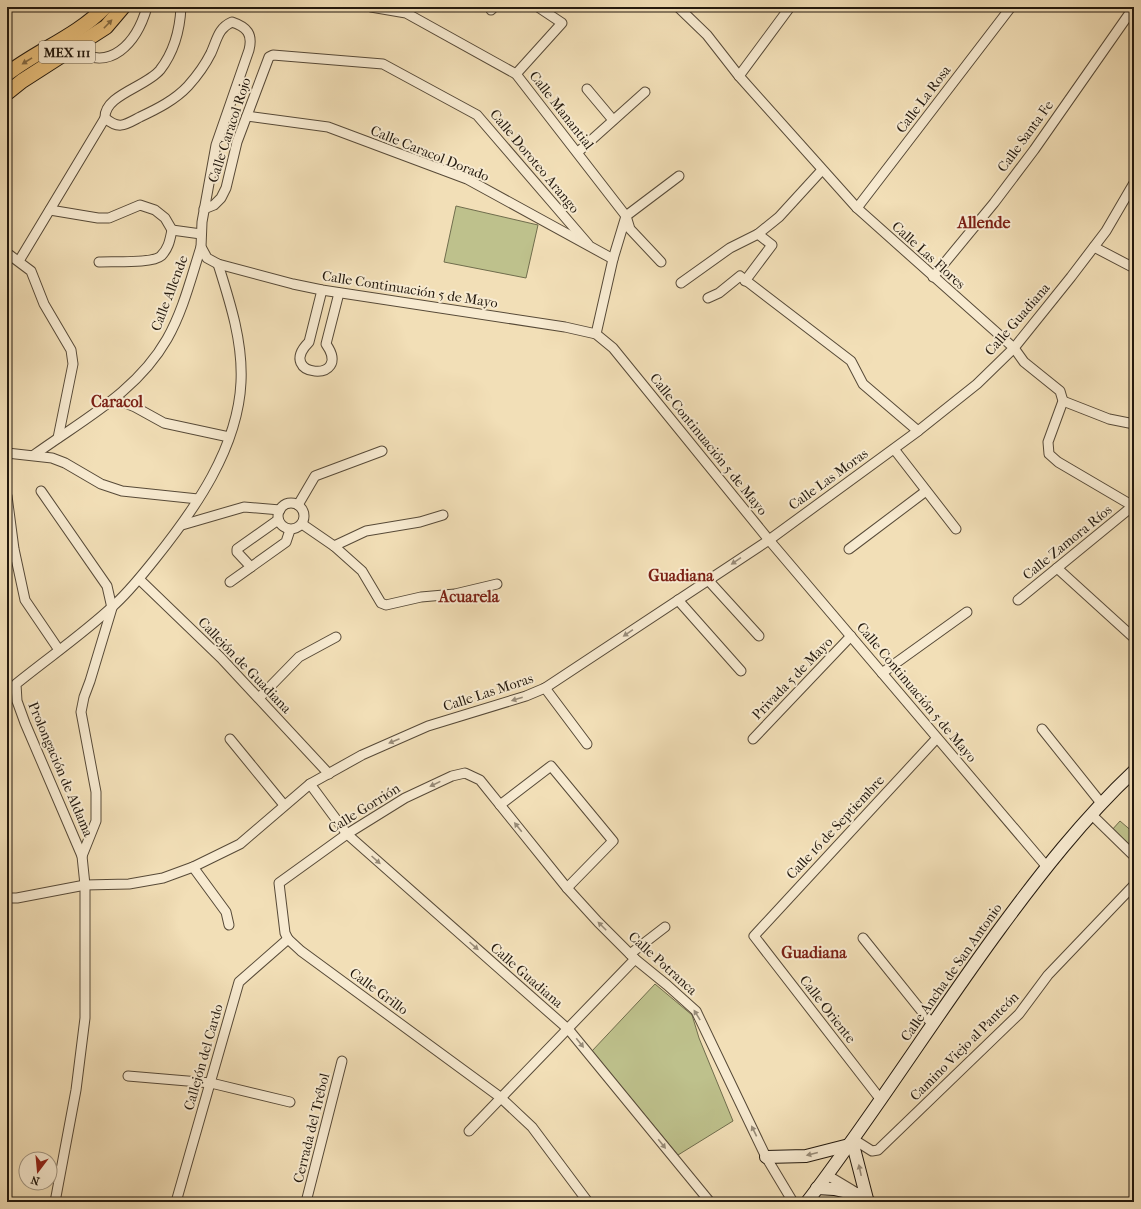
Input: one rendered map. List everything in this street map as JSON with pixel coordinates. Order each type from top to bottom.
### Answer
[{"type":"main road","name":"MEX 111","points":[[7,74],[77,31],[105,7]]},
{"type":"main road","name":"MEX 111","points":[[7,93],[22,81],[106,27],[123,7]]},
{"type":"main road","name":"Calle Ancha de San Antonio","points":[[807,1202],[852,1142],[953,992],[1047,867],[1101,803],[1134,772]]},
{"type":"main road","points":[[766,1157],[806,1156],[852,1142],[867,1199]]},
{"type":"main road","points":[[818,1188],[834,1189],[867,1199]]},
{"type":"street","points":[[73,48],[83,55],[92,58],[117,52],[134,39],[147,7]]},
{"type":"street","points":[[19,261],[105,118],[105,111],[111,102],[148,81],[159,71],[168,58],[177,36],[181,7]]},
{"type":"street","name":"Calle Manantial","points":[[371,7],[406,13],[516,74],[578,152],[626,216],[630,229],[661,262]]},
{"type":"street","points":[[516,74],[562,23],[538,7]]},
{"type":"street","name":"Calle Las Flores","points":[[679,7],[707,35],[739,76],[857,208],[1014,348],[1024,362],[1060,391],[1063,401]]},
{"type":"street","points":[[739,76],[790,7]]},
{"type":"street","name":"Calle La Rosa","points":[[857,208],[1011,7]]},
{"type":"street","name":"Calle Santa Fe","points":[[933,277],[994,203],[1034,150],[1134,7]]},
{"type":"street","name":"Calle Allende","points":[[34,455],[58,438],[85,422],[116,399],[135,381],[154,358],[167,338],[179,314],[201,247],[204,209],[220,132],[251,41],[249,31],[240,24],[232,22],[225,25],[218,34],[210,54],[202,68],[188,86],[168,104],[123,126],[113,125],[105,118]]},
{"type":"street","name":"Calle Caracol Rojo","points":[[204,209],[214,205],[226,188],[237,142],[267,61],[273,55]]},
{"type":"street","name":"Calle Doroteo Arango","points":[[273,55],[383,64],[478,115],[588,244]]},
{"type":"street","points":[[587,89],[613,120]]},
{"type":"street","points":[[578,152],[644,92]]},
{"type":"street","name":"Calle Caracol Dorado","points":[[247,116],[328,127],[467,179],[613,259]]},
{"type":"street","points":[[681,283],[730,248],[758,234],[779,217],[822,170]]},
{"type":"street","points":[[596,334],[613,259],[626,216],[679,176]]},
{"type":"street","name":"Calle Guadiana","points":[[894,449],[977,384],[1014,348],[1106,232],[1134,183]]},
{"type":"street","points":[[50,210],[98,218],[109,218],[140,205],[155,210],[165,218],[172,230],[169,245],[161,257],[148,260],[99,262]]},
{"type":"street","points":[[172,230],[201,234]]},
{"type":"street","points":[[708,298],[743,278],[772,245],[758,234]]},
{"type":"street","points":[[201,247],[207,258],[218,264]]},
{"type":"street","points":[[1094,247],[1134,268]]},
{"type":"street","points":[[7,253],[31,271],[44,304],[71,350],[73,364],[58,438]]},
{"type":"street","name":"Calle Continuación 5 de Mayo","points":[[218,264],[322,290],[565,327],[596,334],[613,348],[769,540],[1047,867]]},
{"type":"street","name":"Prolongación de Aldama","points":[[55,1202],[76,1090],[85,1018],[85,885],[82,856],[24,723],[12,684],[59,650],[112,608],[139,579],[182,525],[220,460],[229,438],[238,406],[241,388],[237,328],[218,264]]},
{"type":"street","points":[[743,278],[851,361],[863,384],[918,431]]},
{"type":"street","points":[[322,290],[309,342],[302,349],[300,358],[303,366],[310,372],[319,372],[327,368],[332,360],[331,352],[326,344],[339,293]]},
{"type":"street","points":[[116,399],[135,407],[164,423],[229,438]]},
{"type":"street","points":[[1134,424],[1109,419],[1063,401],[1048,442],[1049,454],[1058,462],[1134,506]]},
{"type":"street","points":[[894,449],[956,529]]},
{"type":"street","name":"Calle Las Moras","points":[[7,898],[17,898],[85,885],[143,881],[163,878],[193,867],[240,844],[310,784],[362,754],[428,726],[526,696],[545,688],[769,540],[894,449]]},
{"type":"street","points":[[298,505],[315,476],[382,450]]},
{"type":"street","points":[[7,453],[52,458],[65,463],[101,484],[122,491],[198,499]]},
{"type":"street","points":[[41,490],[107,586],[112,608],[84,697],[81,712],[96,792],[96,814],[93,831],[82,856]]},
{"type":"street","points":[[849,548],[926,491]]},
{"type":"street","points":[[7,496],[14,549],[25,600],[59,650]]},
{"type":"street","points":[[182,525],[244,507],[280,510],[288,504],[298,505]]},
{"type":"street","points":[[278,520],[284,528],[290,530],[297,528],[302,524],[304,514],[298,505]]},
{"type":"street","name":"Calle Zamora Ríos","points":[[1018,600],[1134,506]]},
{"type":"street","points":[[251,567],[237,552],[237,549],[278,520],[280,510]]},
{"type":"street","points":[[334,546],[366,531],[420,522],[443,515]]},
{"type":"street","points":[[302,524],[334,546],[362,571],[381,602],[386,605],[421,597],[455,594],[497,584]]},
{"type":"street","points":[[230,582],[286,542],[290,530]]},
{"type":"street","points":[[1057,568],[1134,638]]},
{"type":"street","name":"Callejón de Guadiana","points":[[139,579],[221,658],[328,774]]},
{"type":"street","points":[[708,580],[759,636]]},
{"type":"street","points":[[678,600],[741,671]]},
{"type":"street","points":[[882,673],[967,612]]},
{"type":"street","name":"Privada 5 de Mayo","points":[[753,738],[851,636]]},
{"type":"street","points":[[259,698],[299,657],[336,637]]},
{"type":"street","points":[[545,688],[587,744]]},
{"type":"street","points":[[1042,729],[1101,803]]},
{"type":"street","name":"Calle 16 de Septiembre","points":[[754,936],[937,738]]},
{"type":"street","points":[[230,739],[284,805]]},
{"type":"street","points":[[500,805],[551,766],[613,841],[567,888]]},
{"type":"street","name":"Calle Gorrión","points":[[288,939],[285,933],[279,883],[347,834],[406,798],[452,776],[465,773],[472,775]]},
{"type":"street","name":"Calle Potranca","points":[[472,775],[480,780],[567,888],[633,957],[667,984],[696,1012],[766,1157],[793,1202]]},
{"type":"street","name":"Calle Guadiana","points":[[310,784],[347,834],[569,1030],[710,1202]]},
{"type":"street","points":[[1091,814],[1134,856]]},
{"type":"street","points":[[193,867],[226,912],[229,925]]},
{"type":"street","name":"Camino Viejo al Panteón","points":[[852,1142],[872,1151],[878,1150],[1019,1014],[1048,975],[1134,885]]},
{"type":"street","points":[[469,1131],[500,1097],[569,1030],[633,957],[665,927]]},
{"type":"street","name":"Calle Oriente","points":[[754,936],[881,1100]]},
{"type":"street","points":[[863,938],[932,1024]]},
{"type":"street","name":"Callejón del Cardo","points":[[176,1202],[239,982],[288,939]]},
{"type":"street","name":"Calle Grillo","points":[[288,939],[301,951],[500,1097],[532,1127],[588,1202]]},
{"type":"street","name":"Cerrada del Trébol","points":[[306,1202],[342,1061]]},
{"type":"street","points":[[128,1076],[211,1083],[290,1102]]},
{"type":"street","points":[[827,1175],[867,1199]]},
{"type":"green space","points":[[456,206],[538,225],[526,278],[444,262]]},
{"type":"green space","points":[[1120,821],[1134,833],[1134,851],[1111,831]]},
{"type":"green space","points":[[655,984],[692,1015],[699,1038],[733,1121],[678,1155],[592,1051]]},
{"type":"district","name":"Allende","points":[[984,222]]},
{"type":"district","name":"Caracol","points":[[117,401]]},
{"type":"district","name":"Guadiana","points":[[681,575]]},
{"type":"district","name":"Acuarela","points":[[469,596]]},
{"type":"district","name":"Guadiana","points":[[814,952]]}]
